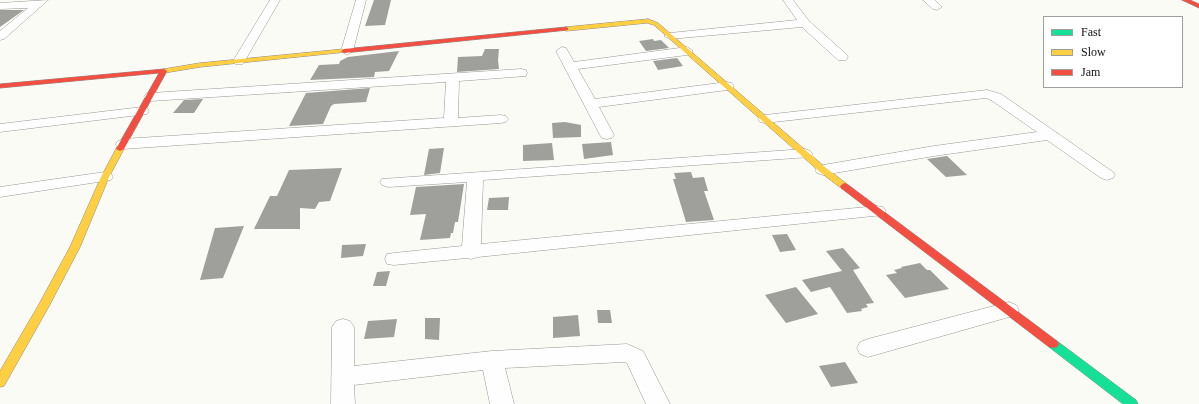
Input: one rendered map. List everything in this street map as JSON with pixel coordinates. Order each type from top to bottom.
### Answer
[{"type":"street","points":[[239,61],[275,0]]},
{"type":"street","points":[[347,51],[361,0]]},
{"type":"street","points":[[788,0],[805,23],[842,57]]},
{"type":"street","points":[[928,0],[937,8]]},
{"type":"street","points":[[1185,0],[1199,6]]},
{"type":"street","points":[[0,6],[41,2]]},
{"type":"street","points":[[0,37],[41,2]]},
{"type":"street","points":[[0,86],[164,71],[239,61],[643,21],[656,24],[823,170],[1132,404]]},
{"type":"street","points":[[670,36],[805,23]]},
{"type":"street","points":[[562,51],[592,104],[607,135]]},
{"type":"street","points":[[570,66],[687,51]]},
{"type":"street","points":[[0,382],[43,308],[75,247],[105,177],[142,111],[152,97],[164,71]]},
{"type":"street","points":[[152,97],[521,73]]},
{"type":"street","points":[[451,121],[453,77]]},
{"type":"street","points":[[592,104],[727,86]]},
{"type":"street","points":[[765,119],[987,94],[996,97],[1107,175]]},
{"type":"street","points":[[0,128],[142,111]]},
{"type":"street","points":[[123,144],[501,118]]},
{"type":"street","points":[[823,170],[934,151],[1049,135]]},
{"type":"street","points":[[388,182],[805,154]]},
{"type":"street","points":[[0,192],[105,177]]},
{"type":"street","points":[[470,253],[475,177]]},
{"type":"street","points":[[394,259],[470,253],[876,210]]},
{"type":"street","points":[[868,348],[1009,310]]},
{"type":"street","points":[[342,327],[343,404]]},
{"type":"street","points":[[343,377],[492,360],[627,352],[635,357],[658,404]]},
{"type":"street","points":[[492,360],[502,404]]},
{"type":"building","points":[[374,0],[391,0],[385,25],[365,26]]},
{"type":"building","points":[[0,10],[24,10],[0,27]]},
{"type":"building","points":[[653,39],[654,41],[661,40],[669,48],[646,51],[639,41]]},
{"type":"building","points":[[485,49],[499,49],[499,69],[457,72],[458,57],[482,56]]},
{"type":"building","points":[[399,51],[389,71],[375,72],[374,77],[310,80],[319,65],[339,64],[340,61],[348,57]]},
{"type":"building","points":[[677,58],[683,66],[658,70],[653,61]]},
{"type":"building","points":[[370,88],[366,102],[334,104],[331,106],[323,124],[289,126],[306,93]]},
{"type":"building","points":[[203,99],[194,113],[173,113],[184,100]]},
{"type":"building","points":[[565,122],[581,125],[581,137],[553,138],[552,123]]},
{"type":"building","points":[[611,142],[613,155],[584,159],[582,144]]},
{"type":"building","points":[[552,143],[554,160],[523,161],[523,145]]},
{"type":"building","points":[[444,148],[440,173],[424,175],[429,149]]},
{"type":"building","points":[[947,156],[967,175],[946,177],[927,159]]},
{"type":"building","points":[[342,168],[330,201],[319,202],[315,209],[300,208],[300,229],[254,229],[270,196],[277,196],[289,170]]},
{"type":"building","points":[[691,172],[693,178],[704,177],[708,191],[704,191],[714,220],[686,222],[673,179],[676,179],[674,173]]},
{"type":"building","points":[[464,184],[458,222],[455,222],[453,233],[451,233],[450,238],[420,240],[426,214],[410,215],[416,187]]},
{"type":"building","points":[[509,197],[508,210],[487,210],[489,198]]},
{"type":"building","points":[[244,226],[223,278],[200,280],[215,228]]},
{"type":"building","points":[[787,234],[796,250],[780,252],[772,235]]},
{"type":"building","points":[[366,244],[363,256],[341,258],[342,245]]},
{"type":"building","points":[[843,248],[860,268],[853,270],[874,303],[866,304],[868,307],[861,309],[862,311],[847,313],[830,287],[811,292],[802,280],[842,271],[826,251]]},
{"type":"building","points":[[920,263],[927,270],[930,270],[949,289],[905,298],[886,275],[897,273],[894,270],[902,268],[901,267]]},
{"type":"building","points":[[390,271],[386,286],[373,286],[377,272]]},
{"type":"building","points":[[796,287],[818,314],[786,323],[765,295]]},
{"type":"building","points":[[597,310],[610,310],[612,323],[598,323]]},
{"type":"building","points":[[578,315],[580,336],[553,338],[553,317]]},
{"type":"building","points":[[425,318],[440,318],[439,340],[425,339]]},
{"type":"building","points":[[397,319],[394,337],[364,339],[368,321]]},
{"type":"building","points":[[845,362],[858,383],[831,387],[819,366]]},
{"type":"traffic: fast","points":[[1053,344],[1132,404]]},
{"type":"traffic: slow","points":[[566,29],[648,21],[656,24],[823,170],[844,186]]},
{"type":"traffic: slow","points":[[164,71],[200,65],[344,51]]},
{"type":"traffic: slow","points":[[0,382],[43,308],[75,247],[105,177],[120,149]]},
{"type":"traffic: jam","points":[[1185,0],[1199,6]]},
{"type":"traffic: jam","points":[[344,51],[566,29]]},
{"type":"traffic: jam","points":[[0,86],[164,71],[120,149]]},
{"type":"traffic: jam","points":[[844,186],[1053,344]]}]
